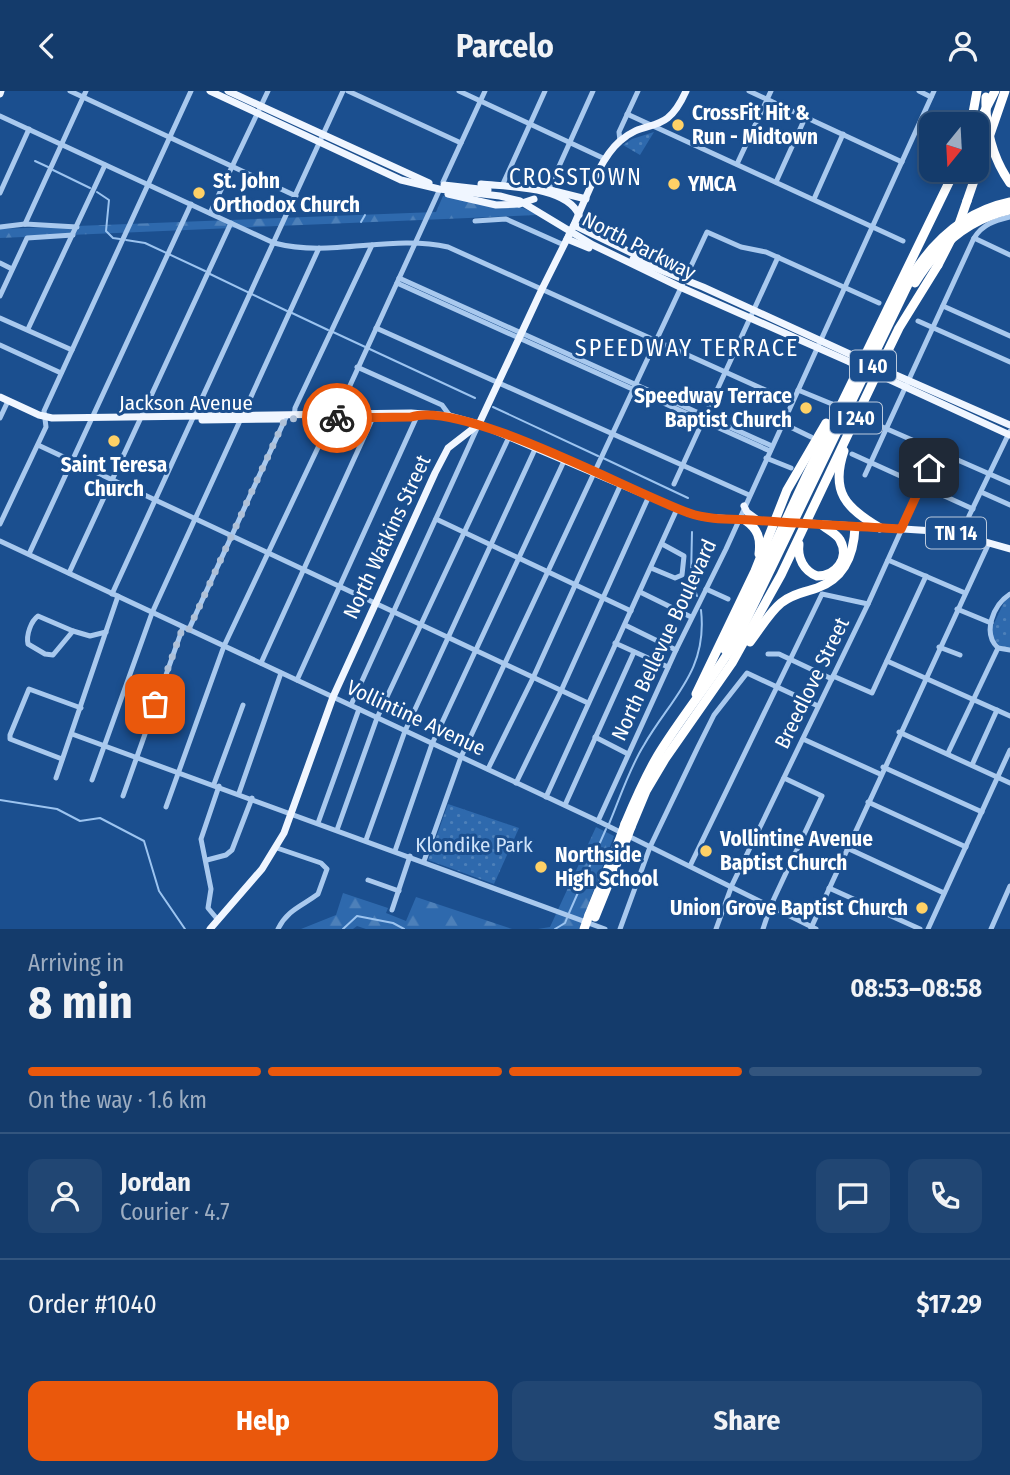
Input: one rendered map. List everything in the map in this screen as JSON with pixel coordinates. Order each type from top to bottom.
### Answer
[{"type":"highway","points":[[973,112],[977,91]]},
{"type":"highway","points":[[984,112],[995,91]]},
{"type":"highway","name":"I 240","points":[[734,660],[781,575],[833,461],[899,328],[959,224],[1005,91]]},
{"type":"highway","points":[[986,93],[986,122],[990,142],[997,162],[1010,183]]},
{"type":"highway","name":"I 240","points":[[681,721],[713,673],[748,604],[949,182]]},
{"type":"highway","name":"I 40","points":[[584,929],[592,916],[647,774],[718,671],[744,627],[913,274],[934,245],[957,225],[985,209],[1010,202]]},
{"type":"highway","name":"I 40","points":[[628,825],[665,759],[734,660],[910,291],[930,261],[956,235],[984,218],[1010,210]]},
{"type":"highway","points":[[681,721],[709,671],[755,571],[777,522],[787,490],[822,431],[853,370],[866,352]]},
{"type":"highway","points":[[853,424],[839,466],[841,492],[851,508],[880,528]]},
{"type":"highway","points":[[741,520],[754,526],[759,535],[760,553],[755,571]]},
{"type":"highway","points":[[801,533],[798,551],[802,563],[811,574],[825,576],[842,564],[844,550],[839,537],[822,525]]},
{"type":"highway","points":[[734,660],[781,603],[820,587],[847,566],[855,527]]},
{"type":"highway","name":"I 40","points":[[590,929],[592,916]]},
{"type":"main road","name":"North Parkway","points":[[210,91],[260,110],[415,181],[451,191],[520,201],[584,241],[680,287],[816,348],[852,359],[888,375],[910,380],[1010,425]]},
{"type":"main road","name":"North Parkway","points":[[228,91],[260,110]]},
{"type":"main road","points":[[620,141],[631,133],[654,126],[675,113],[686,91]]},
{"type":"main road","name":"North Watkins Street","points":[[214,926],[262,869],[276,848],[292,813],[332,697],[448,448],[479,424],[605,159],[620,141]]},
{"type":"main road","name":"North Parkway","points":[[415,181],[520,196],[585,237],[820,339],[852,359]]},
{"type":"main road","points":[[415,181],[502,186],[585,202]]},
{"type":"main road","points":[[415,181],[439,191],[496,205],[519,204],[546,193],[571,203],[576,222],[589,232],[684,279]]},
{"type":"main road","points":[[567,240],[680,287]]},
{"type":"main road","name":"North Parkway","points":[[888,375],[906,389],[1009,434]]},
{"type":"main road","name":"Jackson Avenue","points":[[3,401],[45,420],[418,414],[450,416],[479,424],[536,447],[695,516],[950,532],[1010,549]]},
{"type":"main road","points":[[744,506],[758,521]]},
{"type":"street","points":[[70,91],[85,94],[296,196]]},
{"type":"street","points":[[0,524],[46,427],[44,411],[191,91]]},
{"type":"street","points":[[210,213],[268,91]]},
{"type":"street","points":[[56,778],[106,632],[115,595],[154,500],[345,91],[461,143]]},
{"type":"street","points":[[459,91],[605,159]]},
{"type":"street","points":[[443,182],[485,91]]},
{"type":"street","points":[[502,186],[545,91]]},
{"type":"street","points":[[546,193],[593,91]]},
{"type":"street","name":"North Watkins Street","points":[[620,141],[619,132],[638,91]]},
{"type":"street","points":[[749,91],[902,162]]},
{"type":"street","points":[[737,164],[771,91]]},
{"type":"street","points":[[919,91],[933,94]]},
{"type":"street","points":[[25,225],[85,94]]},
{"type":"street","name":"North Bellevue Boulevard","points":[[600,822],[628,754],[691,617],[741,520],[744,506],[933,94]]},
{"type":"street","points":[[628,114],[903,241]]},
{"type":"street","points":[[0,116],[274,243],[319,248],[416,243],[448,247],[792,401]]},
{"type":"street","points":[[776,182],[805,118]]},
{"type":"street","points":[[0,193],[29,129]]},
{"type":"street","points":[[814,198],[843,134]]},
{"type":"street","points":[[28,329],[105,165]]},
{"type":"street","points":[[166,807],[224,646],[367,349],[439,191]]},
{"type":"street","points":[[29,554],[191,204]]},
{"type":"street","points":[[865,475],[974,238],[980,228],[1010,218]]},
{"type":"street","points":[[475,221],[506,219],[567,240]]},
{"type":"street","points":[[69,573],[231,223]]},
{"type":"street","points":[[0,227],[77,227]]},
{"type":"street","points":[[424,861],[461,757],[707,232],[741,247],[778,257],[879,303]]},
{"type":"street","points":[[0,296],[27,238],[73,235]]},
{"type":"street","points":[[974,238],[1010,255]]},
{"type":"street","points":[[123,796],[186,628],[372,245]]},
{"type":"street","points":[[92,780],[152,613],[319,248]]},
{"type":"street","points":[[674,484],[778,257]]},
{"type":"street","points":[[0,263],[12,269]]},
{"type":"street","points":[[398,281],[771,449]]},
{"type":"street","points":[[943,306],[1010,336]]},
{"type":"street","points":[[0,318],[72,350]]},
{"type":"street","points":[[918,321],[1010,362]]},
{"type":"street","points":[[376,328],[749,495]]},
{"type":"street","points":[[0,345],[61,373]]},
{"type":"street","points":[[357,367],[442,405],[450,416]]},
{"type":"street","points":[[798,390],[1010,483]]},
{"type":"street","points":[[0,418],[3,401]]},
{"type":"street","points":[[297,680],[418,414]]},
{"type":"street","points":[[261,663],[374,415]]},
{"type":"street","points":[[782,423],[811,437]]},
{"type":"street","points":[[351,705],[479,424]]},
{"type":"street","points":[[963,535],[1009,434]]},
{"type":"street","points":[[337,830],[377,718],[509,437]]},
{"type":"street","points":[[38,445],[587,703]]},
{"type":"street","points":[[366,840],[404,731],[536,447]]},
{"type":"street","name":"Breedlove Street","points":[[716,929],[732,885],[868,604],[937,450]]},
{"type":"street","points":[[852,454],[973,509]]},
{"type":"street","points":[[396,851],[432,744],[565,459]]},
{"type":"street","points":[[766,459],[790,468]]},
{"type":"street","points":[[488,769],[621,484]]},
{"type":"street","points":[[981,492],[1010,505]]},
{"type":"street","points":[[516,783],[561,691],[649,496]]},
{"type":"street","points":[[546,797],[677,509]]},
{"type":"street","points":[[436,519],[631,611]]},
{"type":"street","name":"Vollintine Avenue","points":[[0,541],[565,805],[732,885],[812,928]]},
{"type":"street","points":[[812,928],[899,733],[989,543]]},
{"type":"street","points":[[651,568],[675,578],[680,577],[684,556],[662,544]]},
{"type":"street","points":[[888,560],[965,593]]},
{"type":"street","points":[[768,654],[779,654],[872,693],[926,576]]},
{"type":"street","points":[[706,589],[728,599]]},
{"type":"street","points":[[640,592],[691,617]]},
{"type":"street","points":[[690,866],[822,594],[868,604]]},
{"type":"street","points":[[1010,594],[1003,599],[991,624],[989,637],[998,648],[1010,650]]},
{"type":"street","points":[[957,609],[991,624]]},
{"type":"street","points":[[73,631],[53,655],[34,648],[27,642],[33,621],[38,616],[90,635],[106,632]]},
{"type":"street","points":[[625,625],[676,650]]},
{"type":"street","points":[[615,643],[668,667]]},
{"type":"street","points":[[939,647],[960,655]]},
{"type":"street","points":[[948,754],[998,648]]},
{"type":"street","points":[[565,805],[634,652]]},
{"type":"street","points":[[887,661],[1010,716]]},
{"type":"street","points":[[239,793],[281,673]]},
{"type":"street","points":[[620,929],[650,847],[714,715],[747,673],[818,706]]},
{"type":"street","points":[[62,759],[10,739],[9,735],[29,689],[81,708]]},
{"type":"street","points":[[214,926],[208,908],[211,889],[201,839],[243,705]]},
{"type":"street","points":[[318,823],[359,709]]},
{"type":"street","points":[[972,765],[997,710]]},
{"type":"street","points":[[899,733],[1010,783]]},
{"type":"street","points":[[72,734],[606,929]]},
{"type":"street","points":[[595,737],[628,754]]},
{"type":"street","points":[[803,739],[982,812]]},
{"type":"street","points":[[928,929],[1009,755]]},
{"type":"street","points":[[763,929],[771,905],[822,796],[784,778]]},
{"type":"street","points":[[207,860],[226,855],[232,850],[252,798]]},
{"type":"street","points":[[868,802],[966,847]]},
{"type":"street","points":[[276,848],[321,863],[327,869],[318,894],[294,908],[281,921],[278,929]]},
{"type":"street","points":[[847,848],[944,893]]},
{"type":"street","points":[[392,910],[410,856]]},
{"type":"street","points":[[368,880],[399,891]]},
{"type":"street","points":[[991,929],[1010,886]]},
{"type":"street","points":[[829,888],[920,929]]},
{"type":"green space","points":[[654,132],[640,155],[623,145],[632,139]]},
{"type":"green space","points":[[443,196],[503,202],[537,215],[0,238],[0,229],[436,212]]},
{"type":"green space","points":[[1010,597],[1010,649],[997,643],[991,630],[1004,602]]},
{"type":"green space","name":"Klondike Park","points":[[448,804],[519,828],[494,884],[428,860]]},
{"type":"green space","points":[[596,827],[614,836],[579,929],[538,929],[550,927]]},
{"type":"green space","points":[[343,893],[388,908],[386,913],[406,921],[416,897],[512,929],[366,929],[357,926],[353,929],[301,929],[336,915]]},
{"type":"waterway","points":[[35,161],[48,167]]},
{"type":"waterway","points":[[53,170],[90,188]]},
{"type":"waterway","points":[[97,192],[109,200],[106,231],[113,238],[120,239]]},
{"type":"waterway","points":[[361,222],[365,215]]},
{"type":"waterway","points":[[126,240],[145,243],[205,271]]},
{"type":"waterway","points":[[210,274],[287,311]]},
{"type":"waterway","points":[[292,313],[328,330]]},
{"type":"waterway","points":[[333,332],[475,398]]},
{"type":"waterway","points":[[493,407],[598,456]]},
{"type":"waterway","points":[[603,458],[688,498]]},
{"type":"waterway","points":[[692,532],[691,577],[697,596]]},
{"type":"waterway","points":[[609,824],[639,754],[693,667],[702,631],[701,610]]},
{"type":"waterway","points":[[0,800],[57,809],[80,821],[100,818],[144,841],[159,891],[185,929]]},
{"type":"waterway","points":[[569,913],[606,829]]},
{"type":"waterway","points":[[343,929],[357,916],[393,923],[404,929]]},
{"type":"waterway","points":[[555,929],[565,923],[567,918]]},
{"type":"way so far","points":[[155,704],[183,627],[189,629],[285,419],[337,418]]},
{"type":"place","name":"CrossFit Hit & Run - Midtown","points":[[678,125]]},
{"type":"place","name":"YMCA","points":[[674,184]]},
{"type":"place","name":"St. John Orthodox Church","points":[[199,193]]},
{"type":"place","name":"Speedway Terrace Baptist Church","points":[[806,408]]},
{"type":"place","name":"Saint Teresa Church","points":[[114,441]]},
{"type":"place","name":"Vollintine Avenue Baptist Church","points":[[706,851]]},
{"type":"place","name":"Northside High School","points":[[541,867]]},
{"type":"place","name":"Union Grove Baptist Church","points":[[922,908]]},
{"type":"district","name":"CROSSTOWN","points":[[576,177]]},
{"type":"district","name":"SPEEDWAY TERRACE","points":[[687,348]]},
{"type":"route","points":[[337,418],[411,417],[418,414],[450,416],[479,424],[695,516],[703,517],[901,529],[929,468]]}]
